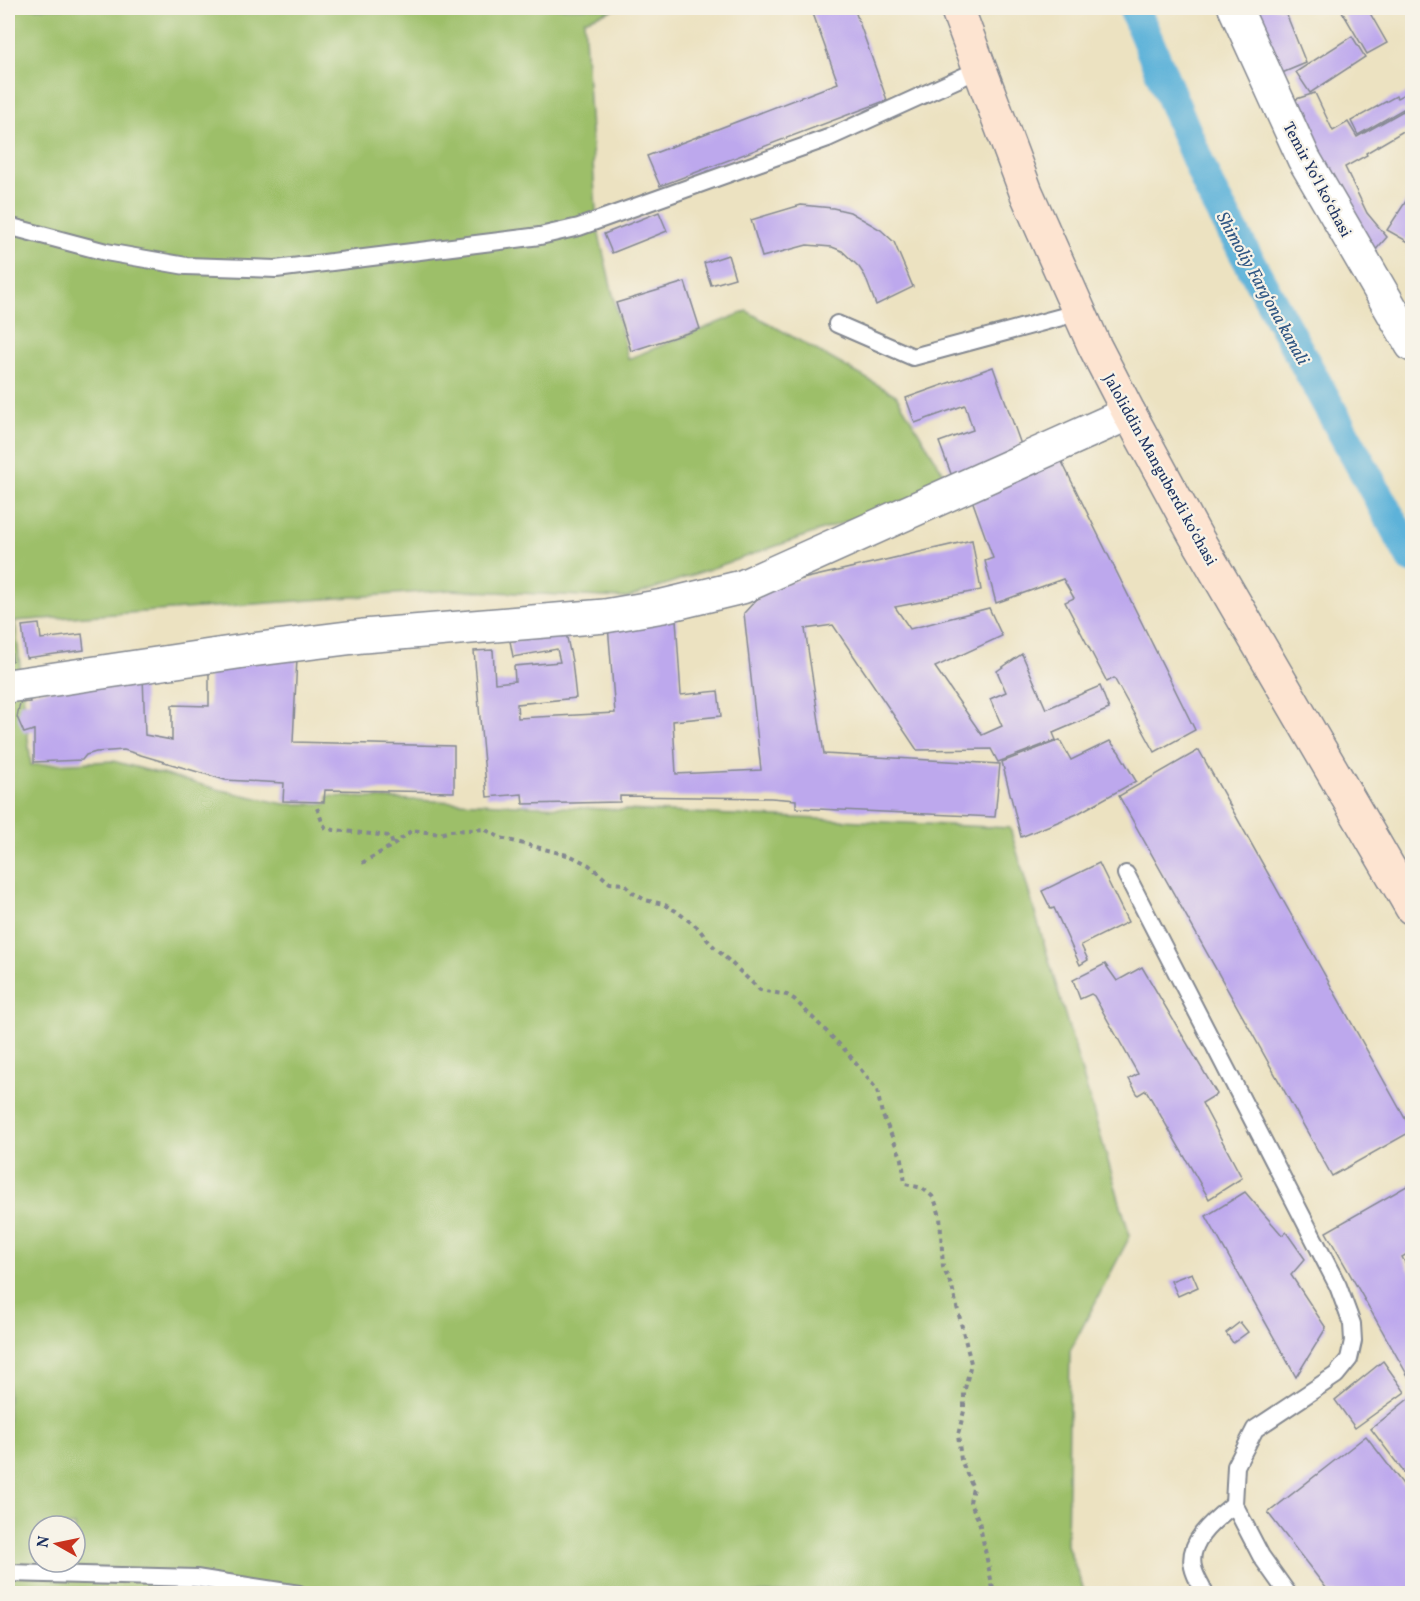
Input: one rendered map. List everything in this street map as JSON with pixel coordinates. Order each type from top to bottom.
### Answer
[{"type":"main road","name":"Jaloliddin Manguberdi koʻchasi","points":[[957,8],[1026,192],[1080,312],[1129,412],[1195,535],[1413,908]]},
{"type":"street","name":"Temir Yoʻl koʻchasi","points":[[1235,8],[1304,159],[1413,345]]},
{"type":"street","points":[[8,686],[363,636],[604,616],[663,606],[742,587],[1129,412]]},
{"type":"lane","points":[[8,226],[106,252],[186,266],[276,268],[540,236],[579,227],[828,138],[980,69]]},
{"type":"lane","points":[[837,324],[913,357],[1080,312]]},
{"type":"lane","points":[[1126,874],[1338,1286],[1352,1324],[1353,1341],[1349,1359],[1336,1375],[1255,1429],[1236,1466],[1234,1504],[1261,1556],[1288,1593]]},
{"type":"lane","points":[[1206,1593],[1192,1565],[1194,1551],[1208,1527],[1234,1504]]},
{"type":"lane","points":[[8,1573],[196,1578],[298,1593]]},
{"type":"path","points":[[317,808],[326,828],[371,835],[386,834],[390,836],[393,845]]},
{"type":"path","points":[[362,862],[393,845],[412,830],[440,834],[450,831],[484,829],[512,842],[571,856],[589,866],[610,883],[624,884],[645,900],[663,904],[676,911],[697,927],[710,943],[760,990],[787,995],[794,999],[846,1052],[877,1090],[882,1114],[902,1159],[905,1184],[922,1188],[936,1201],[940,1216],[943,1267],[952,1287],[971,1363],[958,1435],[961,1460],[973,1488],[970,1502],[979,1521],[994,1593]]},
{"type":"green space","points":[[8,8],[618,8],[584,20],[597,226],[628,359],[747,311],[896,395],[951,485],[627,598],[451,590],[15,621],[31,765],[113,761],[284,804],[328,804],[328,796],[1010,828],[1130,1236],[1070,1351],[1067,1545],[1085,1593],[8,1594]]},
{"type":"building","points":[[811,8],[854,8],[887,100],[660,186],[647,156],[838,83]]},
{"type":"building","points":[[1241,8],[1284,8],[1306,63],[1270,78]]},
{"type":"building","points":[[1340,8],[1367,8],[1387,43],[1367,54]]},
{"type":"building","points":[[1352,36],[1365,57],[1310,93],[1296,72]]},
{"type":"building","points":[[1412,90],[1412,106],[1358,135],[1351,121],[1396,96],[1397,98]]},
{"type":"building","points":[[1315,93],[1333,131],[1348,122],[1357,137],[1403,111],[1406,114],[1412,110],[1412,126],[1345,167],[1367,213],[1387,237],[1373,253],[1287,102]]},
{"type":"building","points":[[1412,192],[1412,244],[1387,230]]},
{"type":"building","points":[[801,205],[850,212],[881,230],[894,242],[913,287],[876,305],[865,276],[842,251],[832,247],[807,245],[762,257],[751,220]]},
{"type":"building","points":[[659,212],[667,231],[612,253],[604,234]]},
{"type":"building","points":[[728,255],[735,278],[711,285],[704,263]]},
{"type":"building","points":[[685,282],[700,329],[631,351],[616,303]]},
{"type":"building","points":[[993,367],[1024,453],[953,479],[939,442],[973,430],[965,405],[915,423],[906,398]]},
{"type":"building","points":[[1059,456],[1195,730],[1155,752],[1114,678],[1107,682],[1065,602],[1074,598],[1063,579],[996,603],[985,561],[993,558],[971,497]]},
{"type":"building","points":[[972,540],[981,590],[895,607],[910,629],[989,608],[1002,636],[935,667],[982,735],[1002,726],[990,699],[1006,692],[997,671],[1022,654],[1046,709],[1100,686],[1109,709],[1053,733],[1056,740],[998,762],[991,749],[917,750],[833,625],[805,629],[824,754],[1000,764],[995,817],[796,808],[796,800],[771,798],[620,796],[620,802],[523,804],[522,794],[487,797],[474,651],[493,650],[495,683],[515,681],[514,666],[560,662],[557,649],[513,657],[510,641],[566,633],[576,698],[517,704],[518,718],[615,713],[608,625],[676,619],[681,695],[718,691],[721,716],[673,721],[676,774],[761,770],[744,613],[768,587]]},
{"type":"building","points":[[39,624],[41,639],[82,634],[84,650],[26,658],[22,626]]},
{"type":"building","points":[[8,637],[10,637],[12,661],[8,661]]},
{"type":"building","points":[[297,658],[293,742],[454,746],[454,792],[325,790],[324,802],[283,801],[284,783],[225,780],[124,750],[96,752],[86,755],[82,760],[34,762],[34,730],[24,733],[17,717],[20,703],[30,702],[29,693],[143,675],[145,735],[172,740],[172,705],[209,706],[209,665]]},
{"type":"building","points":[[1060,740],[1071,760],[1110,741],[1136,781],[1077,814],[1021,837],[1002,762]]},
{"type":"building","points":[[1199,750],[1412,1131],[1332,1176],[1119,796]]},
{"type":"building","points":[[1099,863],[1128,922],[1081,945],[1088,960],[1080,965],[1054,908],[1051,909],[1042,891]]},
{"type":"building","points":[[1105,964],[1117,981],[1142,967],[1217,1094],[1202,1103],[1242,1178],[1209,1199],[1146,1090],[1138,1095],[1129,1079],[1138,1074],[1094,996],[1091,994],[1080,999],[1073,980]]},
{"type":"building","points":[[1412,1183],[1412,1251],[1402,1257],[1412,1275],[1412,1383],[1326,1232]]},
{"type":"building","points":[[1245,1192],[1282,1235],[1286,1232],[1305,1259],[1291,1275],[1326,1328],[1296,1377],[1206,1216]]},
{"type":"building","points":[[1192,1273],[1198,1287],[1178,1296],[1171,1281]]},
{"type":"building","points":[[1240,1322],[1248,1332],[1233,1343],[1226,1333]]},
{"type":"building","points":[[1383,1361],[1405,1392],[1355,1428],[1335,1400]]},
{"type":"building","points":[[1412,1396],[1412,1483],[1371,1429]]},
{"type":"building","points":[[1366,1436],[1412,1496],[1412,1593],[1330,1593],[1268,1513]]},
{"type":"waterway","name":"Shimoliy Fargʻona kanali","points":[[1134,8],[1210,190],[1412,558]]}]
